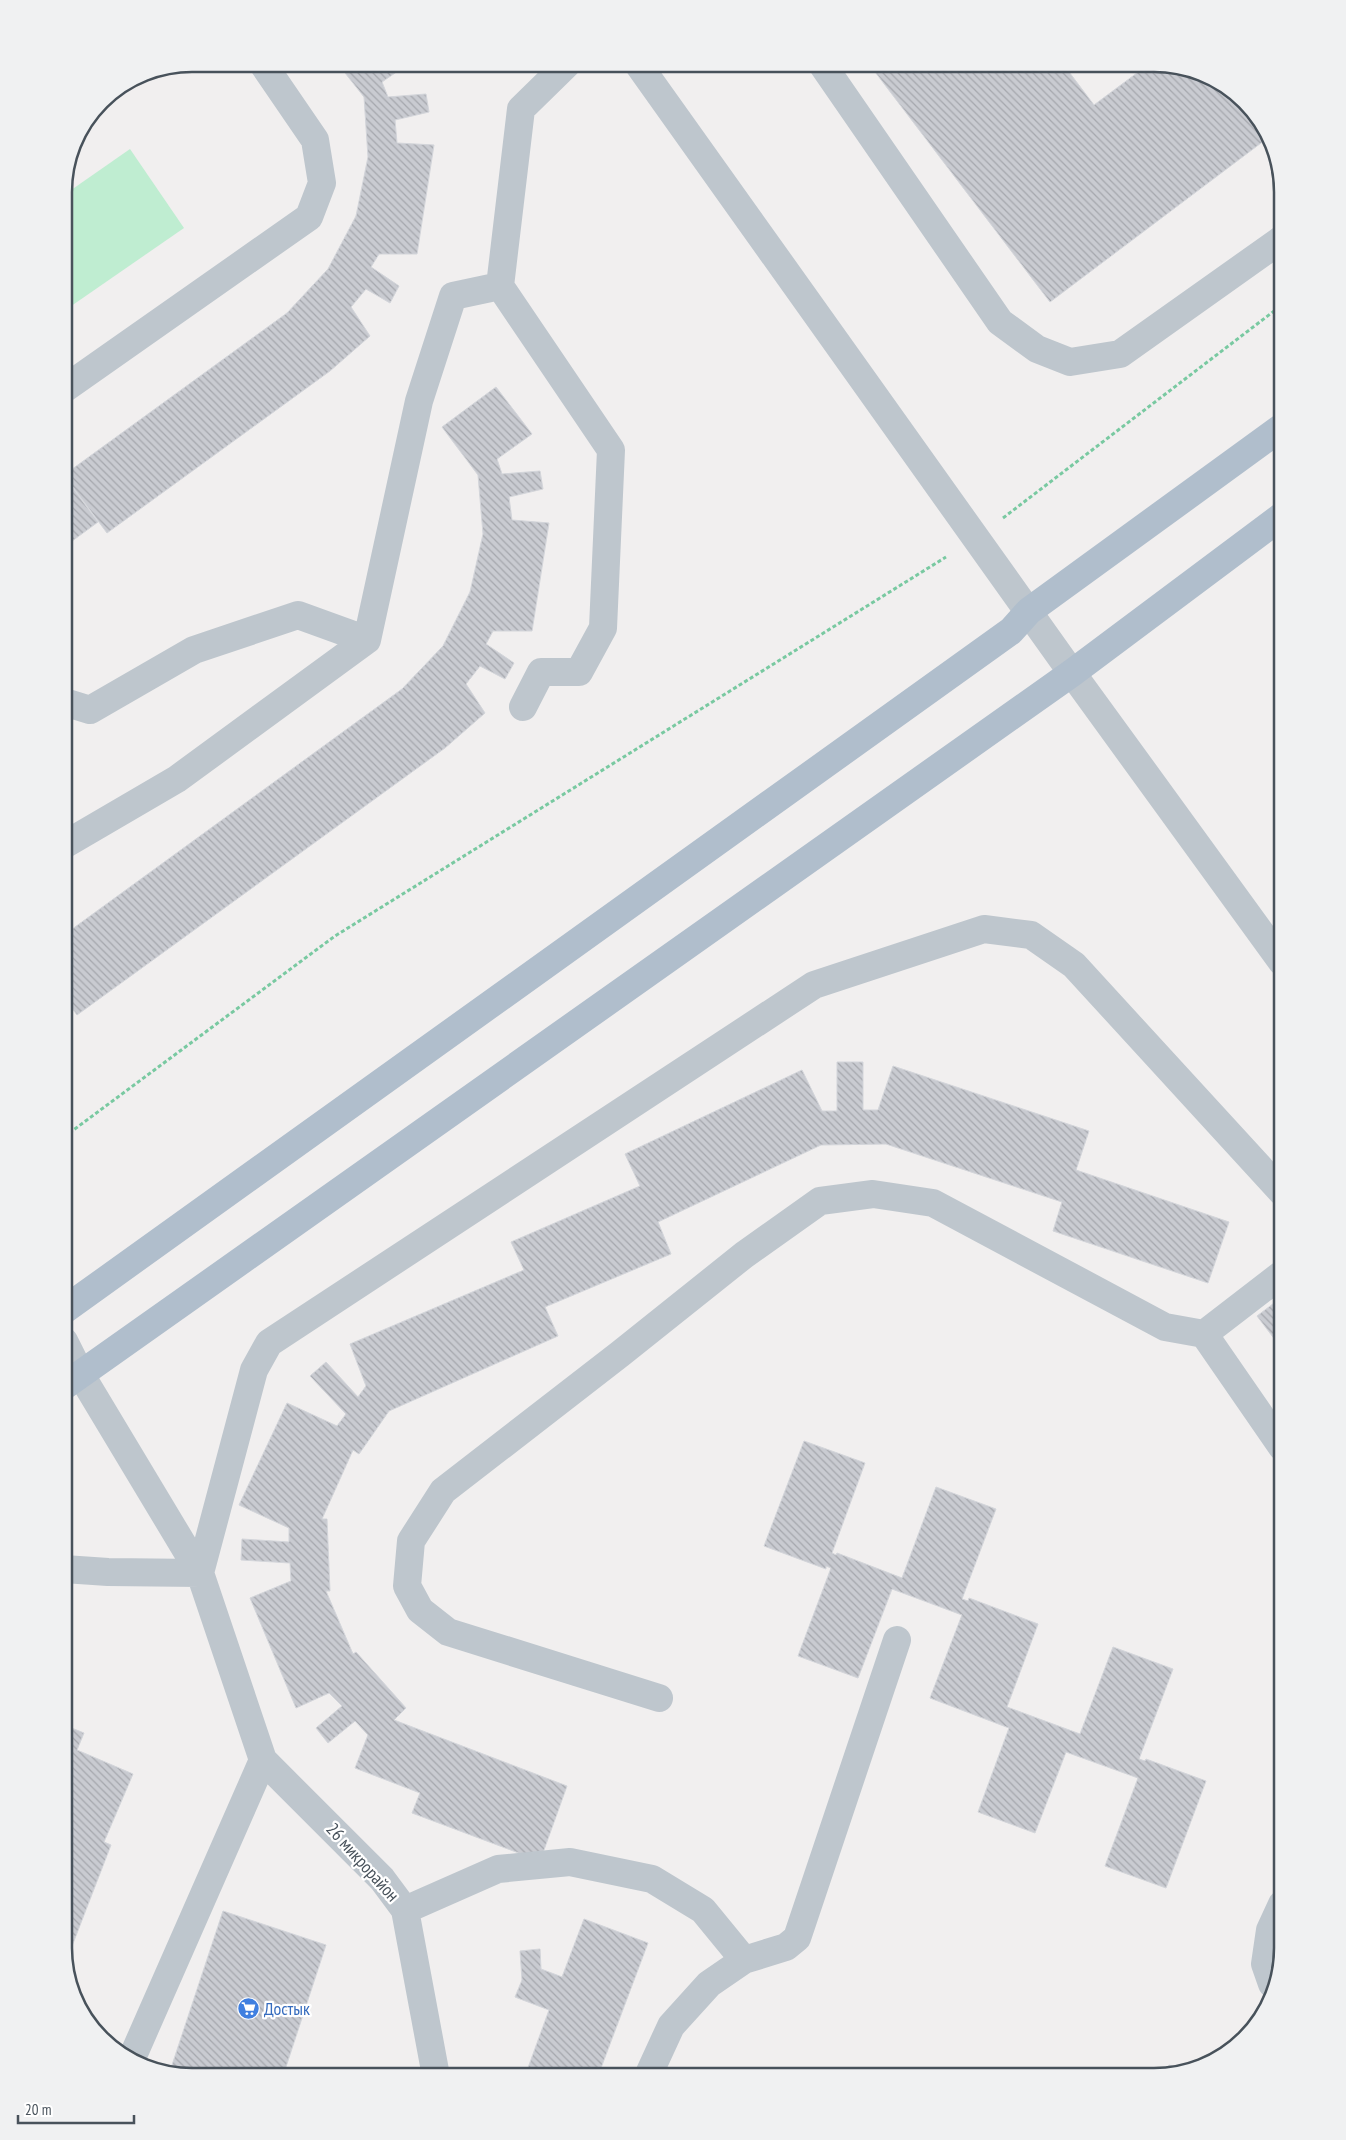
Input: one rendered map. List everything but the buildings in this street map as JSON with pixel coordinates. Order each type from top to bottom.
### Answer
[{"type":"main road","points":[[72,1304],[1011,631],[1029,611],[1274,434]]},
{"type":"main road","points":[[73,1380],[1072,673],[1274,522]]},
{"type":"street","points":[[73,383],[309,217],[322,183],[315,140],[269,73]]},
{"type":"street","points":[[523,707],[541,672],[579,672],[603,628],[610,450],[500,286],[521,109],[558,73]]},
{"type":"street","points":[[644,73],[1072,673],[1274,951]]},
{"type":"street","points":[[828,73],[1000,322],[1037,349],[1070,362],[1120,354],[1274,245]]},
{"type":"street","points":[[73,840],[177,779],[367,640],[419,401],[453,296],[500,286]]},
{"type":"street","points":[[73,705],[90,710],[194,650],[298,614],[367,640]]},
{"type":"street","points":[[200,1573],[254,1370],[269,1343],[814,985],[984,929],[1031,935],[1074,965],[1274,1183]]},
{"type":"street","points":[[659,1698],[448,1632],[420,1610],[407,1586],[411,1541],[443,1490],[620,1354],[744,1255],[820,1201],[873,1194],[933,1204],[1165,1327],[1204,1334],[1274,1435]]},
{"type":"street","points":[[1204,1334],[1274,1280]]},
{"type":"street","points":[[73,1380],[200,1573],[263,1760],[135,2052]]},
{"type":"street","points":[[72,1570],[200,1573]]},
{"type":"street","points":[[652,2067],[671,2026],[709,1984],[744,1960],[786,1947],[797,1938],[897,1640]]},
{"type":"street","name":"26 микрорайон","points":[[263,1760],[382,1879],[406,1910],[434,2067]]},
{"type":"street","points":[[406,1910],[498,1869],[570,1862],[652,1879],[703,1910],[744,1960]]},
{"type":"street","points":[[1269,1976],[1265,1964],[1270,1930],[1274,1921]]},
{"type":"path","points":[[72,1131],[335,936],[976,538],[1274,311]]},
{"type":"green space","points":[[130,149],[184,228],[73,305],[73,189]]},
{"type":"place","name":"Достык","points":[[248,2008]]}]
